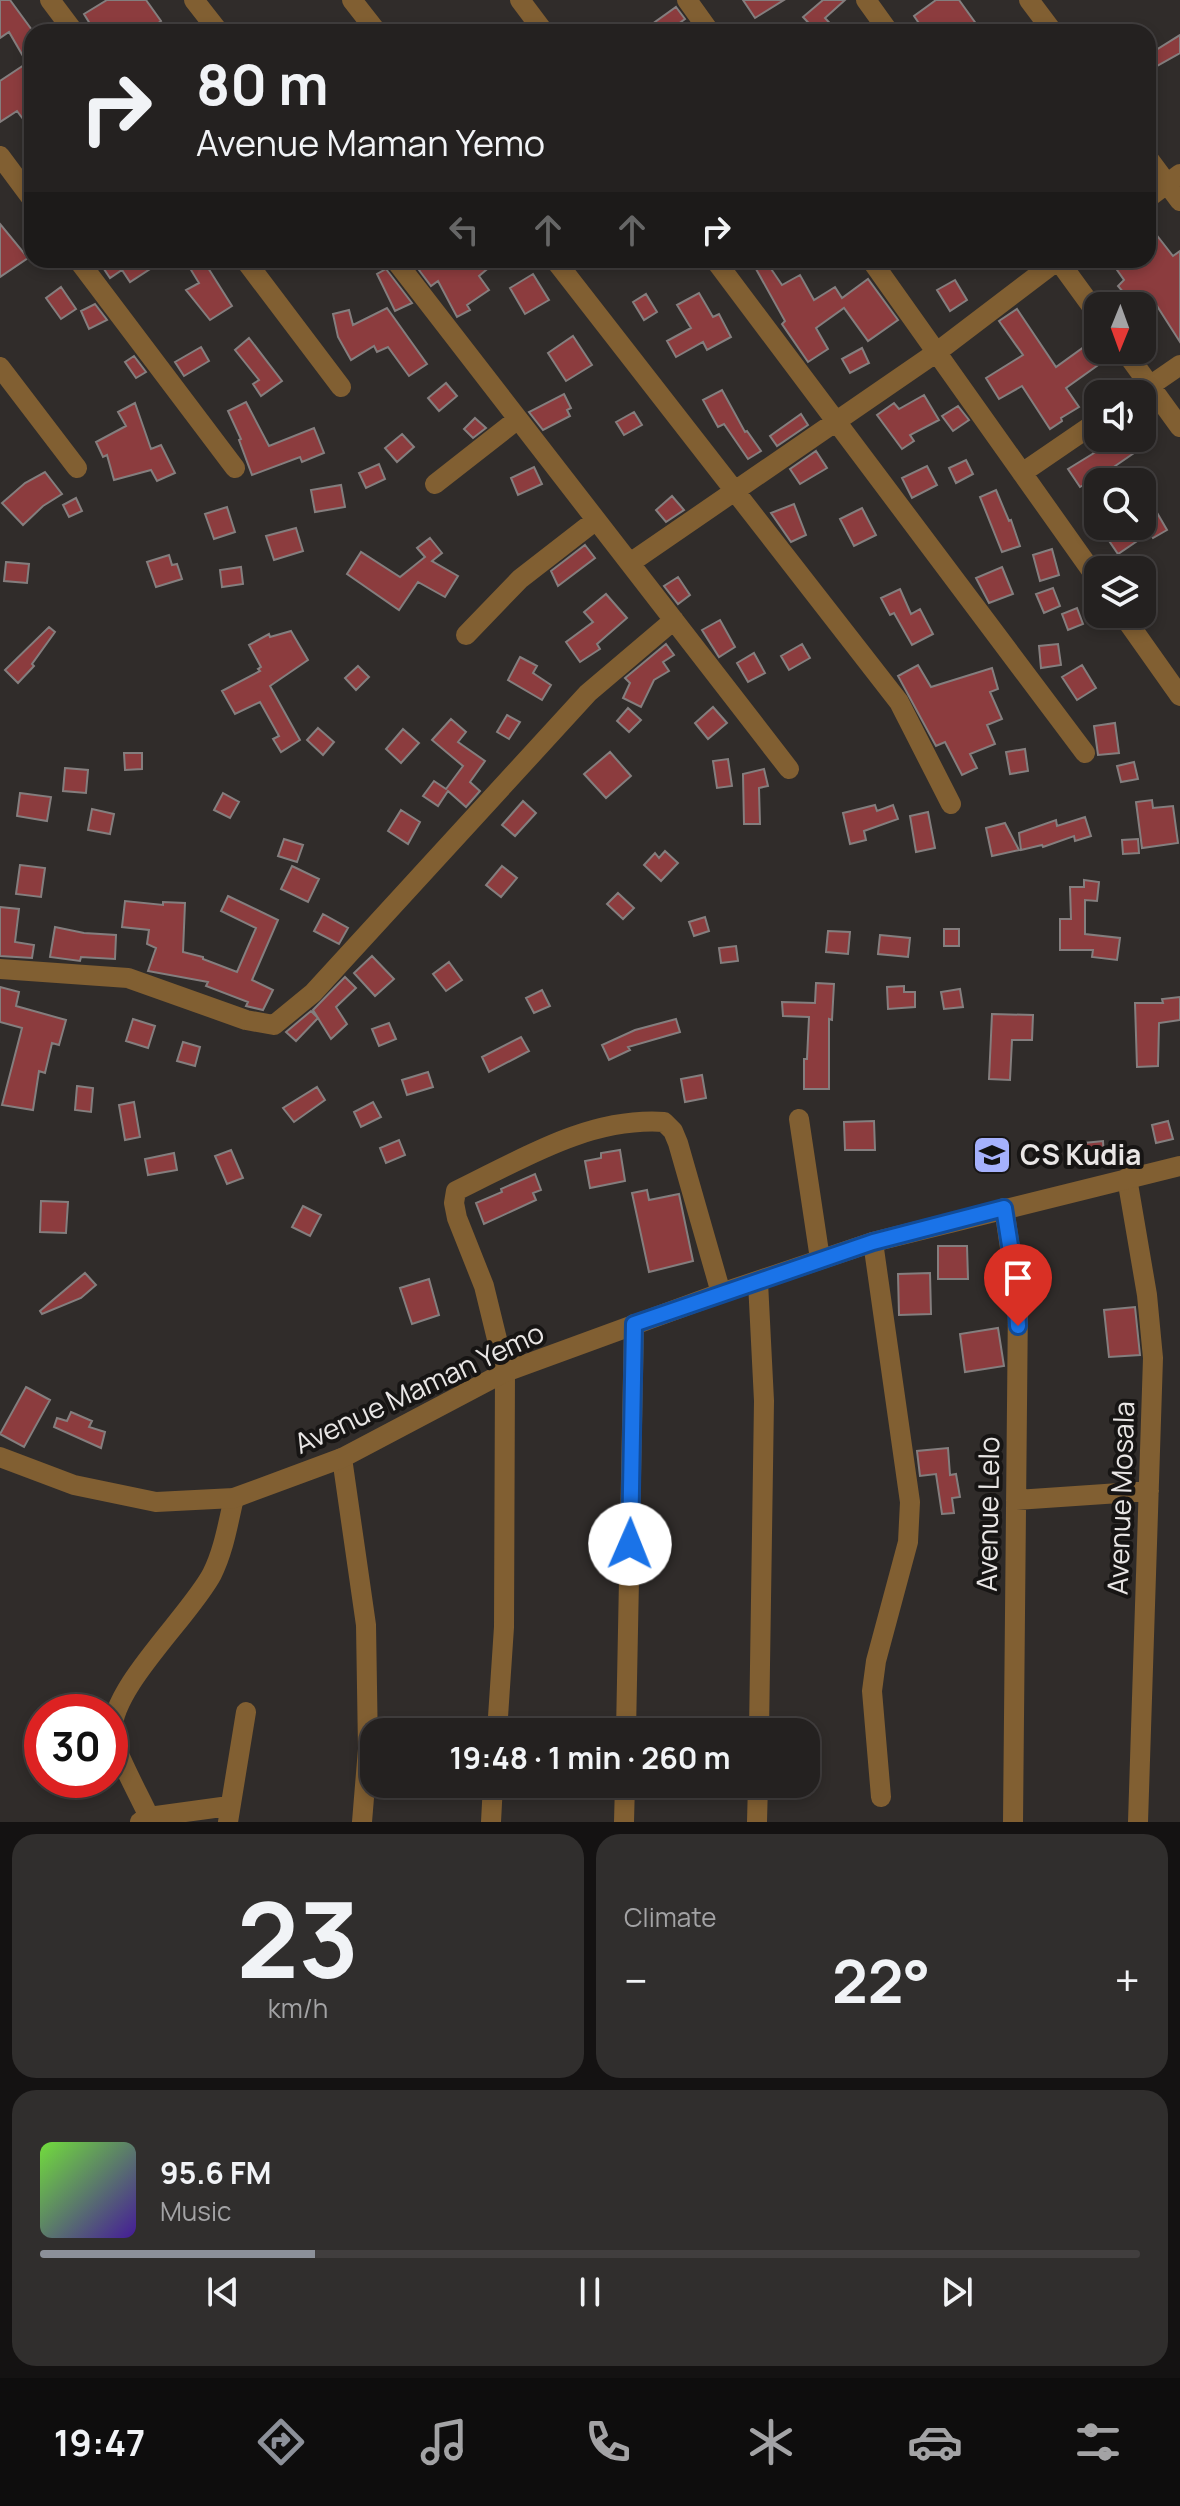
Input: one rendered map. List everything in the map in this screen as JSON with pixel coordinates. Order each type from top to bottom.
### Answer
[{"type":"street","points":[[50,0],[68,24]]},
{"type":"street","points":[[194,0],[213,24]]},
{"type":"street","points":[[352,0],[371,24]]},
{"type":"street","points":[[520,0],[538,24]]},
{"type":"street","points":[[687,0],[704,24]]},
{"type":"street","points":[[866,0],[883,24]]},
{"type":"street","points":[[1029,0],[1047,24]]},
{"type":"street","points":[[0,156],[24,188]]},
{"type":"street","points":[[1156,166],[1176,186],[1156,195]]},
{"type":"street","points":[[84,268],[235,468]]},
{"type":"street","points":[[251,268],[341,387]]},
{"type":"street","points":[[401,268],[789,769]]},
{"type":"street","points":[[561,268],[899,702],[951,804]]},
{"type":"street","points":[[721,268],[1085,753]]},
{"type":"street","points":[[877,268],[1084,560]]},
{"type":"street","points":[[630,563],[937,352],[1047,268]]},
{"type":"street","points":[[1064,268],[1084,296]]},
{"type":"street","points":[[1156,382],[1180,365]]},
{"type":"street","points":[[0,367],[77,468]]},
{"type":"street","points":[[1156,402],[1180,427]]},
{"type":"street","points":[[435,484],[518,419]]},
{"type":"street","points":[[1022,473],[1084,431]]},
{"type":"street","points":[[466,635],[520,579],[596,520]]},
{"type":"street","points":[[0,969],[128,978],[246,1020],[274,1025],[313,993],[588,693],[674,620]]},
{"type":"street","points":[[1132,628],[1180,696]]},
{"type":"street","points":[[799,1119],[820,1259]]},
{"type":"street","points":[[498,1718],[504,1627],[505,1372],[484,1286],[457,1218],[454,1203],[456,1191],[572,1135],[643,1121],[664,1122],[673,1131],[721,1293]]},
{"type":"street","name":"Avenue Maman Yemo","points":[[0,1457],[74,1485],[156,1502],[234,1498],[342,1458],[505,1372],[721,1293],[873,1242],[1180,1166]]},
{"type":"street","name":"Avenue Mosala","points":[[1127,1178],[1147,1295],[1153,1358],[1138,1822]]},
{"type":"street","name":"Avenue Lelo","points":[[1004,1208],[1018,1301],[1013,1822]]},
{"type":"street","points":[[873,1242],[910,1502],[908,1542],[876,1661],[872,1691],[881,1797]]},
{"type":"street","points":[[758,1282],[764,1401],[759,1718]]},
{"type":"street","points":[[626,1718],[634,1324]]},
{"type":"street","points":[[342,1458],[366,1625],[368,1749],[362,1822]]},
{"type":"street","points":[[1016,1500],[1149,1491]]},
{"type":"street","points":[[234,1498],[222,1552],[211,1576],[128,1688],[113,1720],[113,1743],[144,1819],[229,1814],[246,1712]]},
{"type":"street","points":[[491,1822],[492,1798]]},
{"type":"street","points":[[624,1822],[625,1798]]},
{"type":"street","points":[[757,1822],[758,1798]]},
{"type":"building","points":[[0,0],[10,0],[28,24],[24,24],[24,58],[9,32],[0,38]]},
{"type":"building","points":[[107,0],[146,0],[161,21],[157,24],[90,24],[84,14]]},
{"type":"building","points":[[743,0],[784,0],[755,18]]},
{"type":"building","points":[[823,0],[845,0],[825,18],[831,24],[810,24],[803,17]]},
{"type":"building","points":[[936,0],[959,0],[976,24],[920,24],[914,16]]},
{"type":"building","points":[[676,7],[685,19],[678,24],[652,24]]},
{"type":"building","points":[[1180,35],[1180,53],[1156,66],[1156,50]]},
{"type":"building","points":[[24,65],[24,120],[17,111],[0,122],[0,81]]},
{"type":"building","points":[[0,224],[24,253],[24,261],[0,277]]},
{"type":"building","points":[[1156,234],[1173,256],[1180,251],[1180,342],[1156,306],[1156,292],[1123,292],[1118,286],[1124,280],[1116,268],[1156,268]]},
{"type":"building","points":[[103,268],[152,268],[130,282],[122,270],[110,278]]},
{"type":"building","points":[[190,268],[208,268],[232,306],[210,320],[186,290],[199,283]]},
{"type":"building","points":[[488,268],[479,276],[489,290],[467,305],[470,310],[457,317],[438,281],[431,286],[419,270]]},
{"type":"building","points":[[755,268],[770,268],[782,285],[800,275],[814,300],[835,287],[842,298],[868,279],[898,320],[868,341],[844,308],[816,328],[828,349],[808,362],[782,324],[785,321]]},
{"type":"building","points":[[386,269],[412,303],[395,311],[377,274]]},
{"type":"building","points":[[533,274],[549,300],[525,314],[510,288]]},
{"type":"building","points":[[955,280],[967,300],[950,311],[937,290]]},
{"type":"building","points":[[61,287],[76,309],[61,319],[46,298]]},
{"type":"building","points":[[699,293],[713,317],[719,314],[731,337],[707,350],[703,342],[676,357],[667,341],[691,328],[677,305]]},
{"type":"building","points":[[646,294],[657,312],[644,320],[633,302]]},
{"type":"building","points":[[95,304],[107,320],[89,329],[81,311]]},
{"type":"building","points":[[387,308],[427,364],[409,376],[388,347],[377,352],[374,346],[351,360],[338,337],[333,314],[349,310],[353,325]]},
{"type":"building","points":[[1017,309],[1056,367],[1084,347],[1084,364],[1100,364],[1066,388],[1079,407],[1050,429],[1022,386],[999,399],[986,378],[1023,355],[999,321]]},
{"type":"building","points":[[573,336],[592,365],[566,381],[548,353]]},
{"type":"building","points":[[249,338],[282,381],[261,396],[253,384],[259,380],[235,350]]},
{"type":"building","points":[[201,347],[209,361],[184,376],[175,362]]},
{"type":"building","points":[[862,348],[869,363],[850,373],[842,359]]},
{"type":"building","points":[[134,356],[146,372],[136,378],[125,362]]},
{"type":"building","points":[[446,383],[457,396],[439,411],[428,398]]},
{"type":"building","points":[[722,390],[745,432],[761,451],[748,459],[724,424],[718,427],[703,400]]},
{"type":"building","points":[[564,394],[571,408],[567,410],[570,416],[543,430],[529,412]]},
{"type":"building","points":[[924,395],[939,420],[910,435],[914,441],[902,449],[877,415],[894,403],[899,409]]},
{"type":"building","points":[[246,402],[269,446],[314,428],[324,453],[302,462],[300,457],[252,475],[228,411]]},
{"type":"building","points":[[135,403],[151,449],[161,445],[175,473],[157,481],[151,470],[114,480],[107,455],[103,457],[96,442],[126,426],[118,412]]},
{"type":"building","points":[[958,406],[969,420],[953,431],[942,416]]},
{"type":"building","points":[[634,412],[642,425],[624,435],[616,422]]},
{"type":"building","points":[[801,414],[808,425],[777,446],[770,436]]},
{"type":"building","points":[[475,418],[486,428],[473,438],[464,429]]},
{"type":"building","points":[[402,434],[414,447],[397,462],[385,448]]},
{"type":"building","points":[[816,451],[827,468],[800,484],[790,469]]},
{"type":"building","points":[[1094,453],[1134,453],[1112,468],[1084,468],[1084,485],[1080,487],[1068,469]]},
{"type":"building","points":[[966,460],[973,474],[956,483],[949,468]]},
{"type":"building","points":[[379,464],[385,479],[366,488],[359,473]]},
{"type":"building","points":[[927,466],[937,485],[912,498],[902,478]]},
{"type":"building","points":[[534,467],[542,484],[518,495],[511,478]]},
{"type":"building","points":[[45,472],[62,494],[43,506],[23,525],[2,503],[25,483]]},
{"type":"building","points":[[341,485],[345,507],[315,512],[311,490]]},
{"type":"building","points":[[996,490],[1020,546],[1002,552],[980,497]]},
{"type":"building","points":[[672,496],[684,510],[666,522],[656,510]]},
{"type":"building","points":[[76,498],[82,511],[69,517],[63,505]]},
{"type":"building","points":[[794,504],[806,535],[791,542],[771,513]]},
{"type":"building","points":[[227,507],[235,532],[214,539],[205,514]]},
{"type":"building","points":[[862,508],[876,535],[854,546],[840,519]]},
{"type":"building","points":[[1156,511],[1167,530],[1156,536]]},
{"type":"building","points":[[296,528],[303,551],[274,560],[266,536]]},
{"type":"building","points":[[430,538],[442,553],[432,561],[458,576],[445,597],[418,582],[399,610],[347,574],[361,552],[400,577],[425,557],[417,548]]},
{"type":"building","points":[[1108,540],[1139,540],[1118,554]]},
{"type":"building","points":[[585,545],[595,558],[558,586],[551,571]]},
{"type":"building","points":[[1052,549],[1059,575],[1040,581],[1033,555]]},
{"type":"building","points":[[169,555],[172,565],[177,564],[182,579],[156,587],[147,562]]},
{"type":"building","points":[[6,562],[29,564],[27,583],[4,581]]},
{"type":"building","points":[[241,567],[243,584],[222,587],[220,570]]},
{"type":"building","points":[[1002,567],[1013,594],[989,603],[976,578]]},
{"type":"building","points":[[678,577],[690,595],[678,604],[664,586]]},
{"type":"building","points":[[1053,588],[1060,606],[1044,613],[1036,594]]},
{"type":"building","points":[[900,589],[911,614],[920,609],[933,634],[912,645],[894,613],[890,615],[881,598]]},
{"type":"building","points":[[606,594],[627,618],[597,644],[600,649],[580,662],[566,642],[593,622],[584,612]]},
{"type":"building","points":[[1077,608],[1083,624],[1068,630],[1062,614]]},
{"type":"building","points":[[720,620],[735,647],[719,657],[702,630]]},
{"type":"building","points":[[49,627],[55,632],[32,664],[34,666],[18,683],[5,670]]},
{"type":"building","points":[[291,631],[308,660],[270,686],[300,740],[281,752],[273,739],[279,736],[260,702],[235,714],[222,691],[260,671],[258,669],[261,667],[249,645],[269,634],[270,637]]},
{"type":"building","points":[[666,644],[674,655],[663,662],[669,671],[654,680],[641,707],[623,698],[630,683],[625,678]]},
{"type":"building","points":[[802,644],[810,658],[789,670],[781,656]]},
{"type":"building","points":[[1058,644],[1061,665],[1041,668],[1039,646]]},
{"type":"building","points":[[754,653],[765,673],[748,682],[737,663]]},
{"type":"building","points":[[520,657],[537,666],[533,673],[551,685],[542,700],[508,680]]},
{"type":"building","points":[[918,665],[931,687],[992,668],[998,689],[990,692],[1002,719],[987,725],[995,744],[970,754],[977,768],[962,775],[945,742],[936,746],[898,676]]},
{"type":"building","points":[[1082,665],[1096,688],[1077,700],[1062,677]]},
{"type":"building","points":[[358,666],[369,677],[356,690],[345,678]]},
{"type":"building","points":[[713,707],[727,723],[708,739],[695,723]]},
{"type":"building","points":[[628,708],[641,720],[629,732],[617,721]]},
{"type":"building","points":[[507,715],[520,722],[509,739],[497,732]]},
{"type":"building","points":[[451,719],[466,732],[458,742],[485,761],[470,782],[480,791],[466,807],[448,791],[438,806],[423,796],[434,781],[446,789],[463,766],[432,740]]},
{"type":"building","points":[[1115,723],[1119,753],[1098,755],[1094,726]]},
{"type":"building","points":[[318,728],[334,742],[323,755],[307,740]]},
{"type":"building","points":[[403,729],[419,743],[401,763],[386,749]]},
{"type":"building","points":[[1025,749],[1028,771],[1010,774],[1006,752]]},
{"type":"building","points":[[610,752],[631,776],[606,798],[584,774]]},
{"type":"building","points":[[124,753],[142,753],[142,769],[125,770]]},
{"type":"building","points":[[728,759],[732,786],[717,788],[713,761]]},
{"type":"building","points":[[1134,762],[1138,779],[1121,782],[1117,766]]},
{"type":"building","points":[[65,768],[88,770],[86,793],[63,791]]},
{"type":"building","points":[[764,769],[768,786],[759,788],[760,824],[744,824],[743,774]]},
{"type":"building","points":[[20,793],[51,797],[47,821],[17,816]]},
{"type":"building","points":[[223,793],[239,802],[230,818],[214,810]]},
{"type":"building","points":[[1152,800],[1153,808],[1173,806],[1178,843],[1142,848],[1136,802]]},
{"type":"building","points":[[523,801],[536,813],[515,836],[502,825]]},
{"type":"building","points":[[875,805],[877,811],[893,805],[898,819],[864,831],[866,840],[850,844],[843,813]]},
{"type":"building","points":[[92,809],[114,814],[110,834],[88,830]]},
{"type":"building","points":[[401,810],[420,822],[408,844],[388,831]]},
{"type":"building","points":[[928,812],[935,848],[916,852],[910,816]]},
{"type":"building","points":[[1085,817],[1091,836],[1075,841],[1074,836],[1043,847],[1021,850],[1019,833],[1056,820],[1057,826]]},
{"type":"building","points":[[1005,823],[1019,850],[992,856],[986,828]]},
{"type":"building","points":[[284,839],[303,845],[297,862],[278,856]]},
{"type":"building","points":[[1138,839],[1139,853],[1123,854],[1122,840]]},
{"type":"building","points":[[665,851],[678,863],[661,881],[644,865],[655,853],[659,858]]},
{"type":"building","points":[[20,865],[45,868],[41,897],[16,894]]},
{"type":"building","points":[[292,866],[319,879],[308,902],[281,889]]},
{"type":"building","points":[[502,866],[517,878],[501,897],[486,885]]},
{"type":"building","points":[[1084,880],[1099,882],[1097,901],[1085,900],[1085,934],[1120,938],[1117,960],[1092,957],[1093,950],[1060,950],[1060,919],[1071,919],[1070,887],[1084,887]]},
{"type":"building","points":[[618,893],[634,908],[623,919],[607,904]]},
{"type":"building","points":[[228,896],[278,920],[252,980],[273,990],[263,1010],[246,1006],[248,1002],[206,986],[208,982],[148,971],[156,948],[147,944],[149,930],[122,927],[125,901],[163,905],[163,902],[185,903],[183,952],[237,972],[256,928],[221,911]]},
{"type":"building","points":[[0,907],[19,909],[15,942],[34,945],[32,958],[0,956]]},
{"type":"building","points":[[323,914],[348,928],[339,944],[314,931]]},
{"type":"building","points":[[705,917],[709,931],[694,936],[689,922]]},
{"type":"building","points":[[55,927],[116,935],[115,959],[81,957],[80,961],[50,957]]},
{"type":"building","points":[[944,929],[959,929],[959,946],[944,946]]},
{"type":"building","points":[[828,931],[850,932],[848,954],[826,952]]},
{"type":"building","points":[[880,935],[910,938],[908,957],[878,954]]},
{"type":"building","points":[[736,946],[738,961],[721,963],[719,948]]},
{"type":"building","points":[[372,956],[394,979],[375,996],[354,973]]},
{"type":"building","points":[[449,962],[462,980],[446,991],[433,974]]},
{"type":"building","points":[[345,977],[356,988],[336,1007],[347,1024],[331,1039],[313,1010]]},
{"type":"building","points":[[816,983],[834,984],[832,1020],[829,1019],[829,1089],[804,1089],[809,1017],[783,1016],[782,1002],[815,1003]]},
{"type":"building","points":[[904,986],[904,992],[915,992],[915,1007],[888,1009],[887,987]]},
{"type":"building","points":[[0,987],[19,992],[16,1006],[66,1020],[59,1045],[52,1043],[45,1073],[39,1071],[33,1110],[2,1105],[22,1028],[0,1022]]},
{"type":"building","points":[[960,989],[963,1007],[944,1009],[941,992]]},
{"type":"building","points":[[542,990],[550,1006],[534,1013],[526,998]]},
{"type":"building","points":[[1180,997],[1180,1020],[1159,1023],[1158,1066],[1137,1067],[1135,1003],[1163,1003],[1162,999]]},
{"type":"building","points":[[311,1011],[318,1018],[296,1041],[286,1032]]},
{"type":"building","points":[[992,1014],[1033,1015],[1032,1040],[1012,1040],[1010,1080],[989,1079]]},
{"type":"building","points":[[133,1019],[155,1026],[148,1048],[126,1041]]},
{"type":"building","points":[[676,1019],[680,1032],[628,1047],[630,1050],[609,1060],[602,1045],[635,1030]]},
{"type":"building","points":[[389,1023],[396,1039],[379,1046],[372,1029]]},
{"type":"building","points":[[521,1037],[529,1051],[489,1072],[482,1057]]},
{"type":"building","points":[[183,1042],[200,1047],[195,1066],[177,1061]]},
{"type":"building","points":[[428,1072],[433,1087],[407,1095],[402,1080]]},
{"type":"building","points":[[702,1075],[706,1098],[685,1102],[681,1079]]},
{"type":"building","points":[[77,1086],[93,1088],[91,1112],[75,1110]]},
{"type":"building","points":[[317,1087],[325,1100],[294,1122],[283,1108]]},
{"type":"building","points":[[134,1102],[140,1137],[125,1140],[119,1105]]},
{"type":"building","points":[[373,1102],[381,1117],[361,1127],[354,1112]]},
{"type":"building","points":[[874,1121],[875,1150],[845,1150],[844,1122]]},
{"type":"building","points":[[1168,1121],[1173,1139],[1156,1143],[1152,1125]]},
{"type":"building","points":[[399,1140],[405,1155],[386,1163],[380,1148]]},
{"type":"building","points":[[1103,1141],[1104,1158],[1085,1160],[1084,1143]]},
{"type":"building","points":[[231,1150],[243,1178],[227,1184],[215,1156]]},
{"type":"building","points":[[620,1150],[625,1181],[590,1188],[585,1161],[601,1158],[601,1153]]},
{"type":"building","points":[[174,1153],[177,1170],[148,1175],[145,1159]]},
{"type":"building","points":[[535,1174],[541,1190],[533,1193],[536,1200],[484,1224],[476,1203]]},
{"type":"building","points":[[647,1190],[649,1200],[679,1194],[693,1261],[649,1272],[632,1193]]},
{"type":"building","points":[[41,1201],[68,1202],[66,1233],[40,1232]]},
{"type":"building","points":[[303,1206],[321,1215],[310,1236],[292,1227]]},
{"type":"building","points":[[938,1246],[967,1246],[968,1279],[938,1279]]},
{"type":"building","points":[[85,1273],[96,1285],[81,1298],[42,1314],[40,1311]]},
{"type":"building","points":[[930,1273],[931,1314],[899,1315],[898,1274]]},
{"type":"building","points":[[429,1279],[439,1315],[412,1324],[400,1288]]},
{"type":"building","points":[[1135,1307],[1140,1355],[1109,1357],[1104,1310]]},
{"type":"building","points":[[998,1328],[1004,1366],[965,1372],[960,1334]]},
{"type":"building","points":[[26,1387],[50,1400],[24,1447],[0,1434]]},
{"type":"building","points":[[71,1412],[92,1421],[89,1427],[105,1432],[101,1448],[54,1427],[57,1418],[67,1421]]},
{"type":"building","points":[[948,1448],[950,1475],[956,1474],[960,1497],[952,1498],[954,1513],[942,1514],[936,1474],[920,1476],[917,1451]]},
{"type":"place","name":"CS Kudia","points":[[992,1155]]},
{"type":"route","points":[[630,1544],[634,1324],[873,1242],[1004,1208],[1018,1301],[1018,1326]]}]
